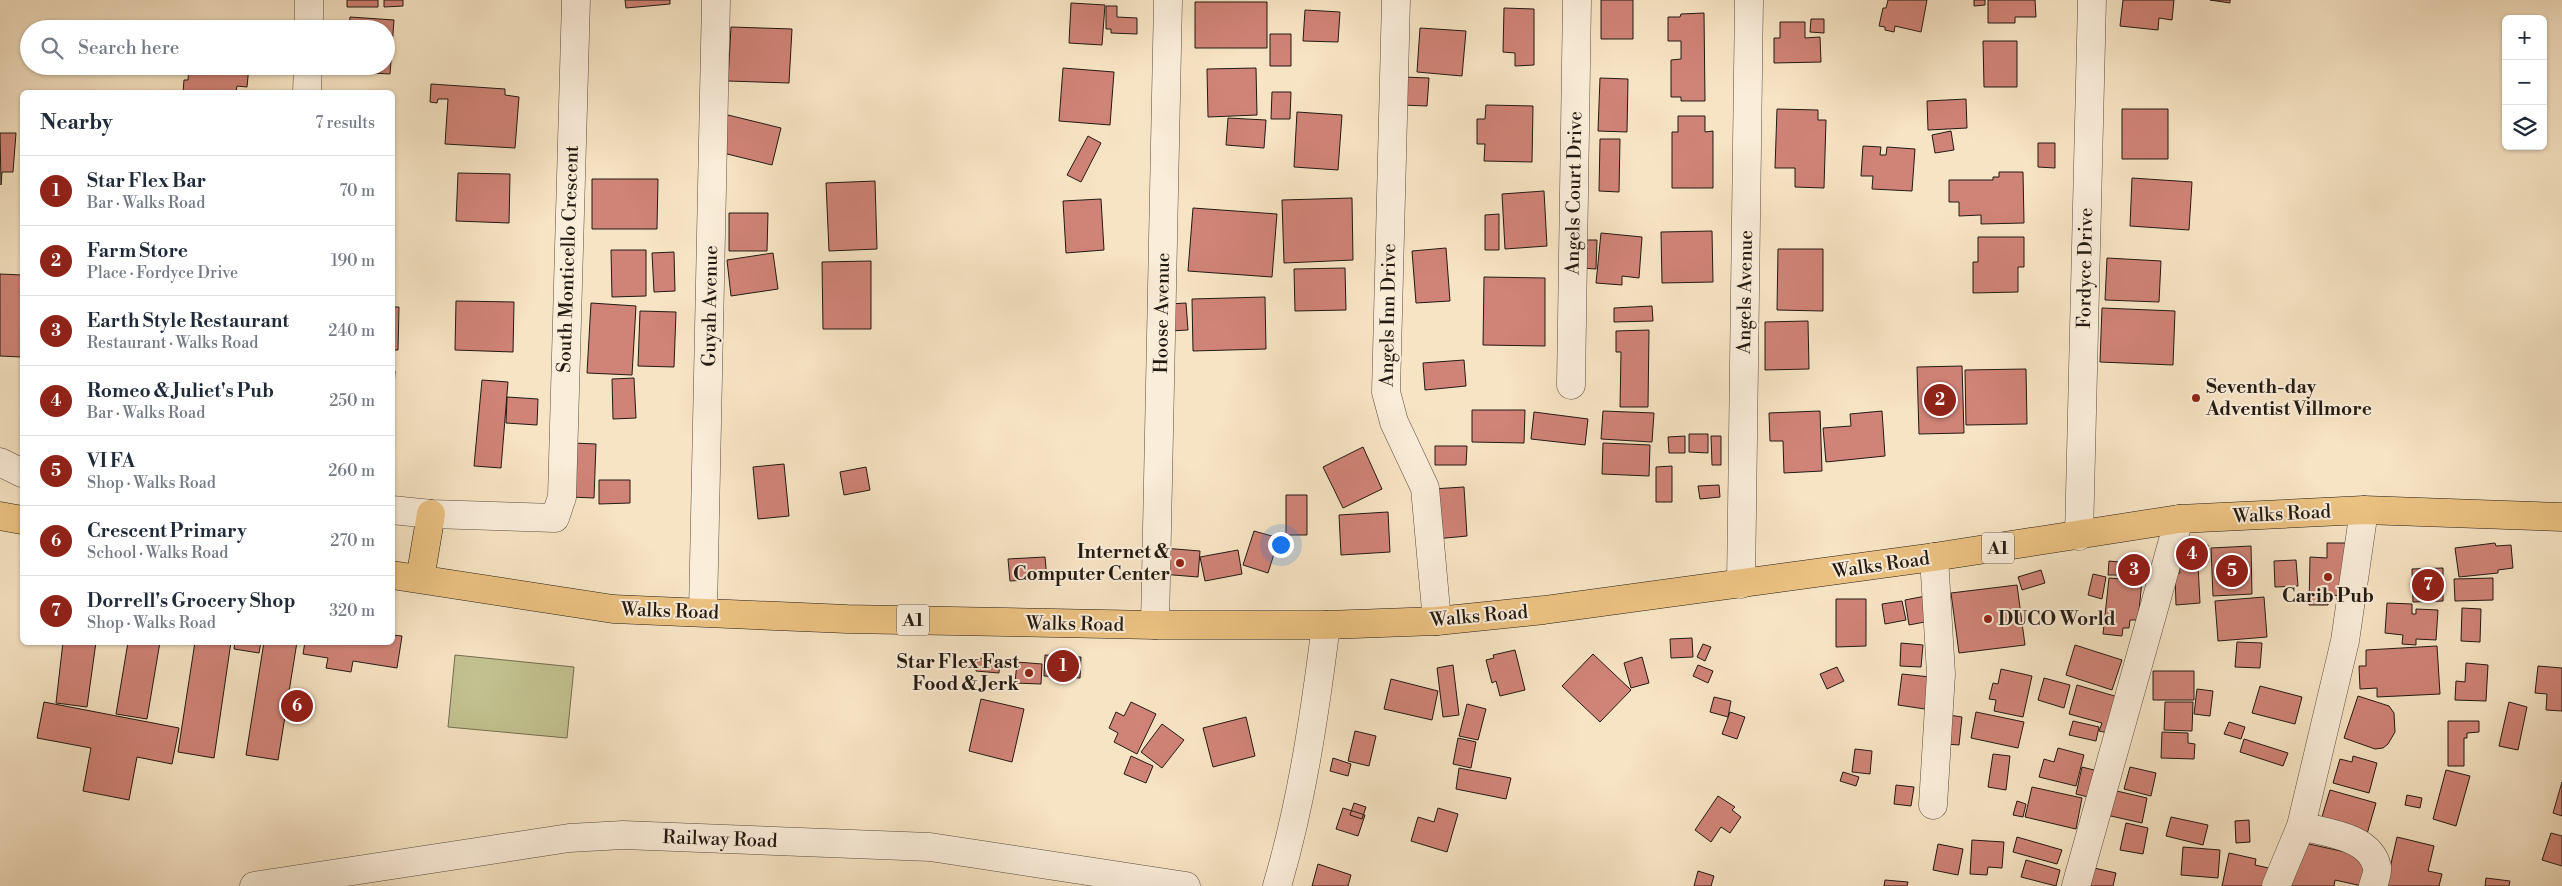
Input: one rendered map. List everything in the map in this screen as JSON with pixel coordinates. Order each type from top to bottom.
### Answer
[{"type":"main road","name":"Walks Road","points":[[395,575],[613,609],[703,611],[786,617],[1155,625],[1326,625],[1437,621],[1544,610],[1934,558],[2179,519],[2364,510],[2562,517]]},
{"type":"main road","points":[[420,579],[431,514]]},
{"type":"main road","points":[[0,516],[20,520]]},
{"type":"street","points":[[309,0],[309,20]]},
{"type":"street","name":"South Monticello Crescent","points":[[431,514],[554,518],[562,498],[576,0]]},
{"type":"street","name":"Guyah Avenue","points":[[703,611],[716,0]]},
{"type":"street","name":"Hoose Avenue","points":[[1155,625],[1168,0]]},
{"type":"street","name":"Angels Inn Drive","points":[[1396,0],[1386,392],[1394,422],[1425,488],[1437,621]]},
{"type":"street","name":"Angels Court Drive","points":[[1571,385],[1577,0]]},
{"type":"street","name":"Angels Avenue","points":[[1741,584],[1749,0]]},
{"type":"street","name":"Fordyce Drive","points":[[2079,536],[2092,0]]},
{"type":"street","points":[[307,90],[308,75]]},
{"type":"street","points":[[0,462],[20,472]]},
{"type":"street","points":[[395,510],[431,514]]},
{"type":"street","points":[[2276,886],[2301,826],[2345,641],[2364,510]]},
{"type":"street","points":[[2076,886],[2179,519]]},
{"type":"street","points":[[1933,806],[1941,674],[1934,558]]},
{"type":"street","points":[[1277,886],[1288,850],[1308,745],[1326,625]]},
{"type":"street","points":[[2301,826],[2348,839],[2369,850],[2378,868],[2373,886]]},
{"type":"street","name":"Railway Road","points":[[254,886],[569,838],[623,835],[930,847],[1186,886]]},
{"type":"shaded area","points":[[455,655],[574,667],[567,738],[448,727]]},
{"type":"building","points":[[347,0],[378,0],[378,7],[347,7]]},
{"type":"building","points":[[384,0],[403,0],[403,6],[384,7]]},
{"type":"building","points":[[625,0],[670,0],[670,4],[626,8]]},
{"type":"building","points":[[1601,0],[1633,0],[1633,39],[1601,39]]},
{"type":"building","points":[[1888,0],[1927,0],[1921,32],[1895,26],[1894,32],[1879,26],[1883,8],[1886,8]]},
{"type":"building","points":[[1974,0],[1985,0],[1985,5],[1974,6]]},
{"type":"building","points":[[1988,0],[2035,0],[2036,17],[2015,17],[2015,23],[1988,23]]},
{"type":"building","points":[[2123,0],[2174,0],[2172,20],[2159,18],[2158,30],[2120,26]]},
{"type":"building","points":[[2210,0],[2230,0],[2230,3]]},
{"type":"building","points":[[1195,2],[1267,2],[1267,48],[1195,48]]},
{"type":"building","points":[[1071,3],[1105,5],[1102,45],[1069,43]]},
{"type":"building","points":[[1106,6],[1117,6],[1117,17],[1137,18],[1137,34],[1111,33],[1111,29],[1106,29]]},
{"type":"building","points":[[1504,8],[1534,9],[1534,65],[1515,66],[1515,53],[1503,52]]},
{"type":"building","points":[[1305,10],[1340,12],[1338,42],[1303,41]]},
{"type":"building","points":[[1704,13],[1705,101],[1681,101],[1681,97],[1671,97],[1671,60],[1681,59],[1681,41],[1668,41],[1668,17],[1680,17],[1681,14]]},
{"type":"building","points":[[350,17],[394,20],[350,20]]},
{"type":"building","points":[[1811,19],[1824,19],[1824,33],[1810,32]]},
{"type":"building","points":[[1780,22],[1805,22],[1805,38],[1820,37],[1821,62],[1774,63],[1774,38],[1780,38]]},
{"type":"building","points":[[731,27],[792,29],[789,83],[728,81]]},
{"type":"building","points":[[1420,28],[1466,31],[1462,76],[1417,72]]},
{"type":"building","points":[[1270,34],[1291,34],[1291,66],[1270,66]]},
{"type":"building","points":[[1983,41],[2017,41],[2017,87],[1984,87]]},
{"type":"building","points":[[1063,68],[1114,72],[1110,125],[1059,121]]},
{"type":"building","points":[[1256,68],[1257,115],[1208,117],[1207,69]]},
{"type":"building","points":[[188,75],[248,75],[247,87],[237,86],[236,90],[183,90],[184,80],[188,80]]},
{"type":"building","points":[[1403,77],[1429,78],[1427,106],[1401,105]]},
{"type":"building","points":[[1600,78],[1628,79],[1627,132],[1598,131]]},
{"type":"building","points":[[431,84],[505,89],[505,95],[519,97],[515,148],[445,144],[448,99],[438,99],[437,103],[430,102]]},
{"type":"building","points":[[1272,92],[1291,92],[1290,119],[1271,119]]},
{"type":"building","points":[[1966,99],[1967,128],[1928,130],[1927,101]]},
{"type":"building","points":[[1486,105],[1533,106],[1532,162],[1484,161],[1485,144],[1477,144],[1477,119],[1485,119]]},
{"type":"building","points":[[1777,109],[1818,110],[1818,120],[1826,120],[1824,188],[1795,187],[1795,168],[1775,168]]},
{"type":"building","points":[[2122,109],[2168,109],[2168,159],[2122,159]]},
{"type":"building","points":[[1297,112],[1342,115],[1338,170],[1294,167]]},
{"type":"building","points":[[728,115],[781,128],[772,165],[719,152]]},
{"type":"building","points":[[1678,116],[1705,116],[1705,132],[1713,131],[1713,188],[1672,188],[1672,132],[1678,132]]},
{"type":"building","points":[[1228,118],[1266,120],[1264,148],[1226,145]]},
{"type":"building","points":[[1951,131],[1954,150],[1935,153],[1932,135]]},
{"type":"building","points":[[0,133],[16,133],[13,172],[2,172],[1,185]]},
{"type":"building","points":[[1088,136],[1101,143],[1081,182],[1067,175]]},
{"type":"building","points":[[1600,139],[1620,139],[1619,192],[1599,191]]},
{"type":"building","points":[[2038,143],[2055,143],[2055,168],[2038,167]]},
{"type":"building","points":[[1863,146],[1881,147],[1880,155],[1886,155],[1887,147],[1915,149],[1912,191],[1872,189],[1873,176],[1861,176]]},
{"type":"building","points":[[1999,172],[2023,172],[2024,223],[1981,224],[1981,215],[1959,216],[1959,202],[1949,202],[1949,180],[1993,180],[1993,177],[1999,177]]},
{"type":"building","points":[[458,173],[510,174],[509,223],[456,221]]},
{"type":"building","points":[[2132,178],[2192,182],[2189,230],[2130,226]]},
{"type":"building","points":[[592,179],[658,179],[657,229],[592,229]]},
{"type":"building","points":[[875,181],[877,249],[829,251],[826,183]]},
{"type":"building","points":[[1544,191],[1547,246],[1505,249],[1502,194]]},
{"type":"building","points":[[1352,198],[1353,260],[1284,263],[1282,200]]},
{"type":"building","points":[[1101,199],[1104,250],[1066,253],[1063,201]]},
{"type":"building","points":[[1193,208],[1277,214],[1272,277],[1188,271]]},
{"type":"building","points":[[729,213],[768,213],[767,251],[729,251]]},
{"type":"building","points":[[1499,214],[1499,250],[1485,250],[1485,215]]},
{"type":"building","points":[[1712,231],[1713,282],[1662,283],[1661,232]]},
{"type":"building","points":[[1601,233],[1642,237],[1639,278],[1622,276],[1622,285],[1596,283]]},
{"type":"building","points":[[1978,237],[2024,237],[2024,267],[2018,267],[2018,292],[1973,293],[1973,262],[1978,262]]},
{"type":"building","points":[[1581,240],[1597,240],[1596,269],[1581,268]]},
{"type":"building","points":[[1446,248],[1450,301],[1416,303],[1412,251]]},
{"type":"building","points":[[1778,249],[1823,249],[1823,311],[1777,310]]},
{"type":"building","points":[[611,250],[646,250],[646,296],[612,297]]},
{"type":"building","points":[[674,252],[675,291],[654,292],[652,253]]},
{"type":"building","points":[[773,253],[778,289],[731,296],[727,260]]},
{"type":"building","points":[[2107,258],[2161,261],[2159,302],[2105,300]]},
{"type":"building","points":[[871,261],[871,329],[823,329],[822,262]]},
{"type":"building","points":[[1345,268],[1346,310],[1295,311],[1294,269]]},
{"type":"building","points":[[0,274],[20,275],[20,357],[0,356]]},
{"type":"building","points":[[1484,277],[1545,278],[1545,346],[1483,345]]},
{"type":"building","points":[[1265,297],[1266,349],[1193,351],[1192,299]]},
{"type":"building","points":[[456,301],[514,302],[513,352],[455,350]]},
{"type":"building","points":[[591,303],[636,306],[632,375],[587,373]]},
{"type":"building","points":[[1186,303],[1188,330],[1170,331],[1169,304]]},
{"type":"building","points":[[1652,306],[1653,321],[1614,322],[1614,308]]},
{"type":"building","points":[[395,307],[399,307],[398,350],[395,350]]},
{"type":"building","points":[[2102,308],[2175,311],[2173,365],[2100,362]]},
{"type":"building","points":[[640,311],[676,312],[674,367],[638,366]]},
{"type":"building","points":[[1808,321],[1809,369],[1765,370],[1765,322]]},
{"type":"building","points":[[1649,330],[1648,407],[1620,407],[1621,352],[1616,352],[1616,331]]},
{"type":"building","points":[[1464,360],[1466,386],[1425,390],[1423,363]]},
{"type":"building","points":[[1962,366],[1964,433],[1919,434],[1917,367]]},
{"type":"building","points":[[2026,369],[2027,424],[1966,425],[1965,370]]},
{"type":"building","points":[[634,378],[636,418],[613,419],[612,379]]},
{"type":"building","points":[[482,380],[508,382],[501,468],[474,466]]},
{"type":"building","points":[[507,397],[538,399],[537,425],[506,423]]},
{"type":"building","points":[[1472,410],[1525,410],[1524,443],[1472,442]]},
{"type":"building","points":[[1603,411],[1654,413],[1652,442],[1601,439]]},
{"type":"building","points":[[1820,411],[1822,471],[1784,473],[1783,441],[1770,441],[1769,413]]},
{"type":"building","points":[[1882,411],[1885,456],[1826,462],[1823,428],[1851,426],[1850,414]]},
{"type":"building","points":[[1534,412],[1588,419],[1585,445],[1531,439]]},
{"type":"building","points":[[1689,434],[1708,434],[1708,453],[1689,452]]},
{"type":"building","points":[[1685,436],[1685,453],[1669,453],[1668,437]]},
{"type":"building","points":[[1711,436],[1721,436],[1721,465],[1712,465]]},
{"type":"building","points":[[573,443],[596,444],[594,498],[570,497]]},
{"type":"building","points":[[1603,443],[1650,445],[1649,476],[1602,474]]},
{"type":"building","points":[[1435,446],[1467,446],[1466,465],[1435,465]]},
{"type":"building","points":[[1363,447],[1382,489],[1343,508],[1323,467]]},
{"type":"building","points":[[784,464],[789,516],[758,519],[753,467]]},
{"type":"building","points":[[1672,466],[1672,502],[1656,502],[1656,467]]},
{"type":"building","points":[[866,467],[870,490],[844,495],[840,472]]},
{"type":"building","points":[[599,480],[630,480],[630,503],[599,504]]},
{"type":"building","points":[[1719,485],[1720,497],[1700,499],[1698,486]]},
{"type":"building","points":[[1464,487],[1467,536],[1435,539],[1432,489]]},
{"type":"building","points":[[1286,495],[1307,495],[1307,535],[1286,535]]},
{"type":"building","points":[[1388,512],[1390,552],[1341,555],[1339,515]]},
{"type":"building","points":[[1254,531],[1279,538],[1268,573],[1243,565]]},
{"type":"building","name":"Carib Pub","points":[[2327,543],[2347,543],[2346,596],[2328,595],[2328,605],[2309,605],[2310,557],[2327,558]]},
{"type":"building","points":[[2495,543],[2496,546],[2511,545],[2513,568],[2498,570],[2498,573],[2459,577],[2455,548]]},
{"type":"building","points":[[2208,545],[2208,562],[2176,564],[2176,546]]},
{"type":"building","points":[[2251,546],[2252,594],[2213,596],[2211,548]]},
{"type":"building","name":"Internet & Computer Center","points":[[1163,548],[1200,551],[1198,577],[1161,574]]},
{"type":"building","points":[[1238,550],[1242,574],[1205,581],[1200,557]]},
{"type":"building","points":[[1045,557],[1047,579],[1010,581],[1008,559]]},
{"type":"building","points":[[2121,560],[2149,562],[2148,579],[2120,577]]},
{"type":"building","points":[[2296,560],[2298,586],[2275,587],[2274,561]]},
{"type":"building","points":[[2109,561],[2119,562],[2119,575],[2108,575]]},
{"type":"building","points":[[2198,565],[2200,603],[2176,605],[2175,574],[2180,573],[2179,566]]},
{"type":"building","points":[[2443,568],[2443,601],[2413,602],[2412,569]]},
{"type":"building","points":[[2041,570],[2045,583],[2022,590],[2018,577]]},
{"type":"building","points":[[2093,574],[2106,577],[2102,599],[2088,595]]},
{"type":"building","points":[[2109,578],[2142,581],[2138,620],[2130,620],[2129,628],[2123,628],[2122,636],[2103,634]]},
{"type":"building","points":[[2493,578],[2493,600],[2455,601],[2454,579]]},
{"type":"building","name":"DUCO World","points":[[2017,585],[2025,645],[1959,653],[1951,593]]},
{"type":"building","points":[[1931,595],[1935,620],[1909,625],[1905,600]]},
{"type":"building","points":[[2264,597],[2267,637],[2218,641],[2215,601]]},
{"type":"building","points":[[1836,599],[1866,599],[1866,646],[1836,647]]},
{"type":"building","points":[[1902,601],[1906,620],[1885,624],[1882,604]]},
{"type":"building","points":[[2387,603],[2412,604],[2412,614],[2416,614],[2416,609],[2438,610],[2436,640],[2416,639],[2416,645],[2402,644],[2403,635],[2385,633]]},
{"type":"building","points":[[2462,608],[2481,609],[2480,642],[2461,641]]},
{"type":"building","points":[[395,635],[402,636],[397,668],[353,661],[351,672],[326,668],[328,658],[303,654],[304,645],[395,645]]},
{"type":"building","points":[[1692,638],[1693,657],[1671,658],[1670,639]]},
{"type":"building","points":[[2237,642],[2262,643],[2260,668],[2235,667]]},
{"type":"building","points":[[1901,643],[1923,645],[1921,667],[1900,666]]},
{"type":"building","points":[[1703,644],[1711,647],[1705,661],[1697,657]]},
{"type":"building","points":[[63,645],[96,645],[87,707],[56,703]]},
{"type":"building","points":[[128,645],[159,645],[147,719],[116,714]]},
{"type":"building","points":[[195,645],[231,645],[214,758],[178,752]]},
{"type":"building","points":[[235,645],[260,645],[259,653],[234,649]]},
{"type":"building","points":[[264,645],[297,645],[278,760],[246,755]]},
{"type":"building","points":[[2075,645],[2122,660],[2112,690],[2066,675]]},
{"type":"building","points":[[2437,646],[2440,694],[2377,697],[2377,688],[2360,689],[2359,666],[2366,666],[2366,650]]},
{"type":"building","points":[[1515,650],[1525,690],[1500,696],[1496,681],[1492,683],[1486,660],[1494,658],[1493,655]]},
{"type":"building","points":[[1593,654],[1631,690],[1600,722],[1562,686]]},
{"type":"building","points":[[1045,655],[1081,657],[1080,678],[1044,676]]},
{"type":"building","points":[[1642,657],[1649,683],[1631,688],[1624,663]]},
{"type":"building","points":[[977,658],[1000,660],[999,673],[976,671]]},
{"type":"building","name":"Star Flex Fast Food & Jerk","points":[[1017,662],[1042,664],[1041,684],[1015,683]]},
{"type":"building","points":[[2466,663],[2488,665],[2486,701],[2455,700],[2456,681],[2465,682]]},
{"type":"building","points":[[1453,665],[1459,715],[1443,717],[1437,668]]},
{"type":"building","points":[[1698,665],[1713,671],[1708,683],[1693,676]]},
{"type":"building","points":[[2538,666],[2562,668],[2562,711],[2546,710],[2547,694],[2535,693]]},
{"type":"building","points":[[1837,667],[1844,681],[1827,689],[1820,674]]},
{"type":"building","points":[[2001,669],[2032,676],[2023,717],[1994,711],[1996,700],[1989,699],[1993,683],[1998,684]]},
{"type":"building","points":[[2153,671],[2194,671],[2194,700],[2153,700]]},
{"type":"building","points":[[1902,674],[1930,677],[1925,709],[1898,705]]},
{"type":"building","points":[[2044,678],[2070,685],[2064,708],[2038,700]]},
{"type":"building","points":[[1391,679],[1438,691],[1432,720],[1384,709]]},
{"type":"building","points":[[2077,685],[2118,697],[2108,733],[2099,731],[2102,723],[2069,714]]},
{"type":"building","points":[[2260,686],[2302,697],[2295,724],[2252,713]]},
{"type":"building","points":[[2197,689],[2213,691],[2210,716],[2194,714]]},
{"type":"building","points":[[2358,696],[2389,706],[2394,713],[2395,732],[2388,744],[2383,748],[2375,749],[2344,738]]},
{"type":"building","points":[[1714,697],[1731,701],[1728,717],[1710,712]]},
{"type":"building","points":[[981,699],[1024,709],[1012,762],[969,751]]},
{"type":"building","points":[[44,702],[179,728],[172,764],[137,757],[129,800],[83,791],[91,748],[37,738]]},
{"type":"building","points":[[1131,702],[1156,714],[1137,754],[1114,742],[1118,733],[1109,728],[1116,712],[1124,716]]},
{"type":"building","points":[[2165,702],[2193,702],[2192,731],[2164,730]]},
{"type":"building","points":[[2509,702],[2527,707],[2518,750],[2499,746]]},
{"type":"building","points":[[1467,704],[1486,709],[1478,740],[1459,736]]},
{"type":"building","points":[[1730,712],[1745,717],[1737,739],[1722,734]]},
{"type":"building","points":[[1976,712],[2024,722],[2018,748],[1971,738]]},
{"type":"building","points":[[1949,715],[1962,717],[1959,745],[1945,744]]},
{"type":"building","points":[[1246,717],[1255,756],[1213,767],[1203,728]]},
{"type":"building","points":[[2073,721],[2099,727],[2096,741],[2069,735]]},
{"type":"building","points":[[2448,721],[2479,721],[2479,732],[2467,733],[2467,738],[2464,738],[2464,766],[2448,766]]},
{"type":"building","points":[[2229,722],[2245,727],[2241,739],[2224,734]]},
{"type":"building","points":[[1162,724],[1184,740],[1162,768],[1141,752]]},
{"type":"building","points":[[1355,731],[1376,736],[1369,766],[1348,761]]},
{"type":"building","points":[[2162,732],[2188,733],[2188,743],[2195,744],[2194,759],[2161,758]]},
{"type":"building","points":[[1458,738],[1476,742],[1471,768],[1453,764]]},
{"type":"building","points":[[2244,739],[2288,753],[2283,766],[2240,752]]},
{"type":"building","points":[[2058,748],[2084,755],[2076,786],[2039,777],[2044,759],[2054,762]]},
{"type":"building","points":[[1855,749],[1872,751],[1870,774],[1852,772]]},
{"type":"building","points":[[1993,754],[2010,756],[2006,790],[1988,787]]},
{"type":"building","points":[[1131,756],[1153,766],[1146,783],[1124,774]]},
{"type":"building","points":[[2353,756],[2377,763],[2369,793],[2333,783],[2340,759],[2352,762]]},
{"type":"building","points":[[1333,758],[1351,764],[1348,776],[1330,771]]},
{"type":"building","points":[[2082,767],[2094,770],[2088,797],[2076,794]]},
{"type":"building","points":[[2130,767],[2156,773],[2151,796],[2124,789]]},
{"type":"building","points":[[1459,768],[1511,778],[1506,799],[1456,789]]},
{"type":"building","points":[[2446,770],[2470,776],[2456,826],[2433,819]]},
{"type":"building","points":[[1843,772],[1859,777],[1856,786],[1840,781]]},
{"type":"building","points":[[2562,782],[2562,816],[2553,813]]},
{"type":"building","points":[[1896,785],[1914,787],[1911,806],[1894,804]]},
{"type":"building","points":[[2032,787],[2082,798],[2076,829],[2025,817]]},
{"type":"building","points":[[2108,789],[2147,798],[2142,823],[2102,814]]},
{"type":"building","points":[[2330,790],[2376,803],[2367,834],[2321,820]]},
{"type":"building","points":[[2407,795],[2422,798],[2420,808],[2405,805]]},
{"type":"building","points":[[1718,796],[1735,807],[1732,810],[1741,817],[1730,833],[1721,827],[1711,842],[1695,830]]},
{"type":"building","points":[[2017,801],[2026,804],[2023,817],[2013,815]]},
{"type":"building","points":[[1354,803],[1366,807],[1362,819],[1350,815]]},
{"type":"building","points":[[1343,808],[1365,815],[1358,836],[1336,829]]},
{"type":"building","points":[[1438,808],[1458,814],[1447,852],[1411,841],[1418,817],[1434,822]]},
{"type":"building","points":[[2171,817],[2208,825],[2203,845],[2166,836]]},
{"type":"building","points":[[2249,820],[2250,842],[2236,843],[2235,821]]},
{"type":"building","points":[[2126,823],[2148,828],[2143,854],[2120,850]]},
{"type":"building","points":[[2551,833],[2562,836],[2562,866],[2542,860]]},
{"type":"building","points":[[2017,837],[2062,850],[2057,864],[2013,852]]},
{"type":"building","points":[[2397,837],[2434,846],[2428,871],[2442,874],[2439,886],[2386,886]]},
{"type":"building","points":[[1972,840],[2004,842],[2002,868],[1988,867],[1987,875],[1970,874]]},
{"type":"building","points":[[2300,842],[2368,857],[2362,886],[2335,880],[2334,886],[2291,886]]},
{"type":"building","points":[[1938,844],[1963,849],[1958,875],[1933,870]]},
{"type":"building","points":[[2183,847],[2220,850],[2218,878],[2181,875]]},
{"type":"building","points":[[2229,853],[2256,859],[2255,865],[2273,869],[2269,886],[2222,886]]},
{"type":"building","points":[[2026,860],[2060,870],[2056,886],[2021,877]]},
{"type":"building","points":[[1318,864],[1351,875],[1348,886],[1312,886]]},
{"type":"building","points":[[2090,867],[2116,873],[2113,886],[2085,886]]},
{"type":"building","points":[[1698,871],[1714,876],[1711,886],[1694,886]]},
{"type":"building","points":[[2486,878],[2510,881],[2509,886],[2485,886]]},
{"type":"building","points":[[1885,880],[1908,882],[1907,886],[1884,886]]},
{"type":"place","name":"Seventh-day Adventist Villmore","points":[[2196,398]]},
{"type":"place","name":"Farm Store","points":[[1940,400]]},
{"type":"place","name":"Romeo & Juliet's Pub","points":[[2192,554]]},
{"type":"place","name":"Internet & Computer Center","points":[[1180,563]]},
{"type":"place","name":"Earth Style Restaurant","points":[[2134,570]]},
{"type":"place","name":"VI FA","points":[[2232,571]]},
{"type":"place","name":"Carib Pub","points":[[2328,577]]},
{"type":"place","name":"Dorrell's Grocery Shop","points":[[2428,585]]},
{"type":"place","name":"DUCO World","points":[[1988,619]]},
{"type":"place","name":"Star Flex Bar","points":[[1063,666]]},
{"type":"place","name":"Star Flex Fast Food & Jerk","points":[[1029,673]]},
{"type":"place","name":"Crescent Primary","points":[[297,706]]}]
